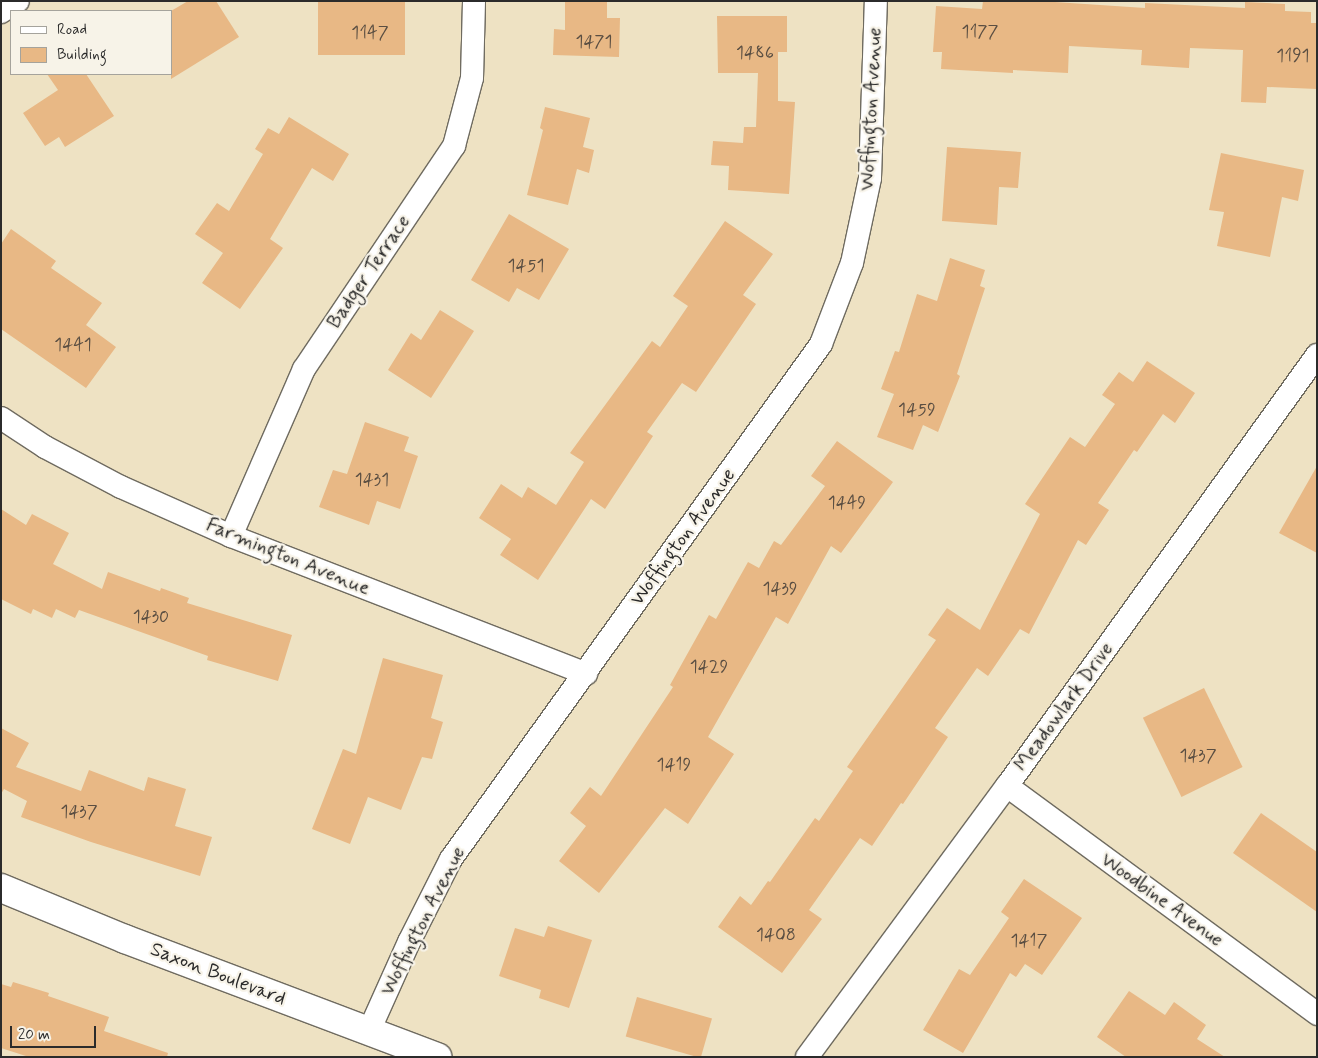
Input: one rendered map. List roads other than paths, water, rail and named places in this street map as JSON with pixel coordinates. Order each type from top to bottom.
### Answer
[{"type":"main road","name":"Saxon Boulevard","points":[[1,888],[125,939],[437,1057]]},
{"type":"street","points":[[1,12],[18,1]]},
{"type":"street","name":"Badger Terrace","points":[[231,536],[304,369],[454,146],[472,78],[474,1]]},
{"type":"street","name":"Woffington Avenue","points":[[369,1031],[409,942],[451,859],[586,674],[821,344],[852,264],[870,178],[876,1]]},
{"type":"street","name":"Meadowlark Drive","points":[[807,1057],[1007,786],[1317,355]]},
{"type":"street","name":"Farmington Avenue","points":[[1,418],[45,447],[113,482],[231,536],[586,674]]},
{"type":"street","name":"Woodbine Avenue","points":[[1007,786],[1317,1014]]}]
